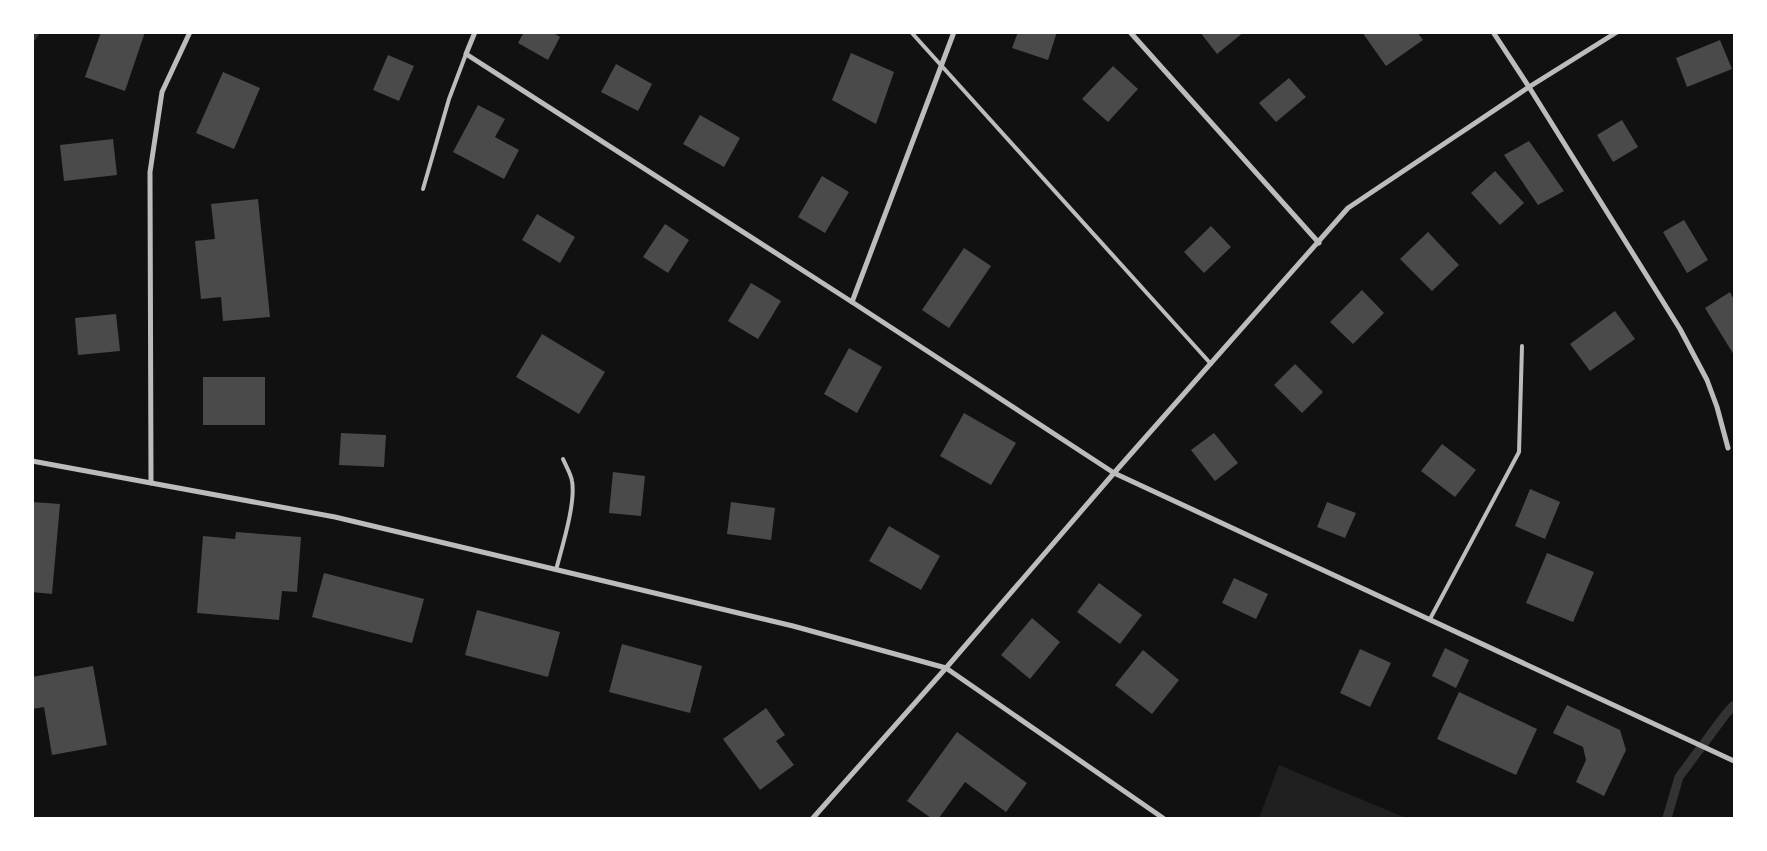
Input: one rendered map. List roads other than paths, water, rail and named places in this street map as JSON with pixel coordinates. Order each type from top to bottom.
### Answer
[{"type":"street","points":[[151,483],[150,172],[162,92],[190,32]]},
{"type":"street","points":[[475,32],[466,54],[1114,473],[1734,761]]},
{"type":"street","points":[[852,302],[954,32]]},
{"type":"street","points":[[1130,32],[1319,243]]},
{"type":"street","points":[[1492,32],[1529,87],[1680,329],[1707,380],[1717,407],[1728,448]]},
{"type":"street","points":[[813,818],[1348,208],[1529,87],[1617,32]]},
{"type":"street","points":[[32,461],[335,517],[793,626],[946,668],[1163,818]]},
{"type":"lane","points":[[911,32],[1211,364]]},
{"type":"lane","points":[[423,189],[449,99],[466,54]]},
{"type":"lane","points":[[1430,619],[1519,452],[1522,346]]},
{"type":"lane","points":[[556,570],[572,499],[572,480],[563,459]]},
{"type":"waterway","points":[[32,37],[35,32]]},
{"type":"waterway","points":[[1667,818],[1679,777],[1734,705]]}]
